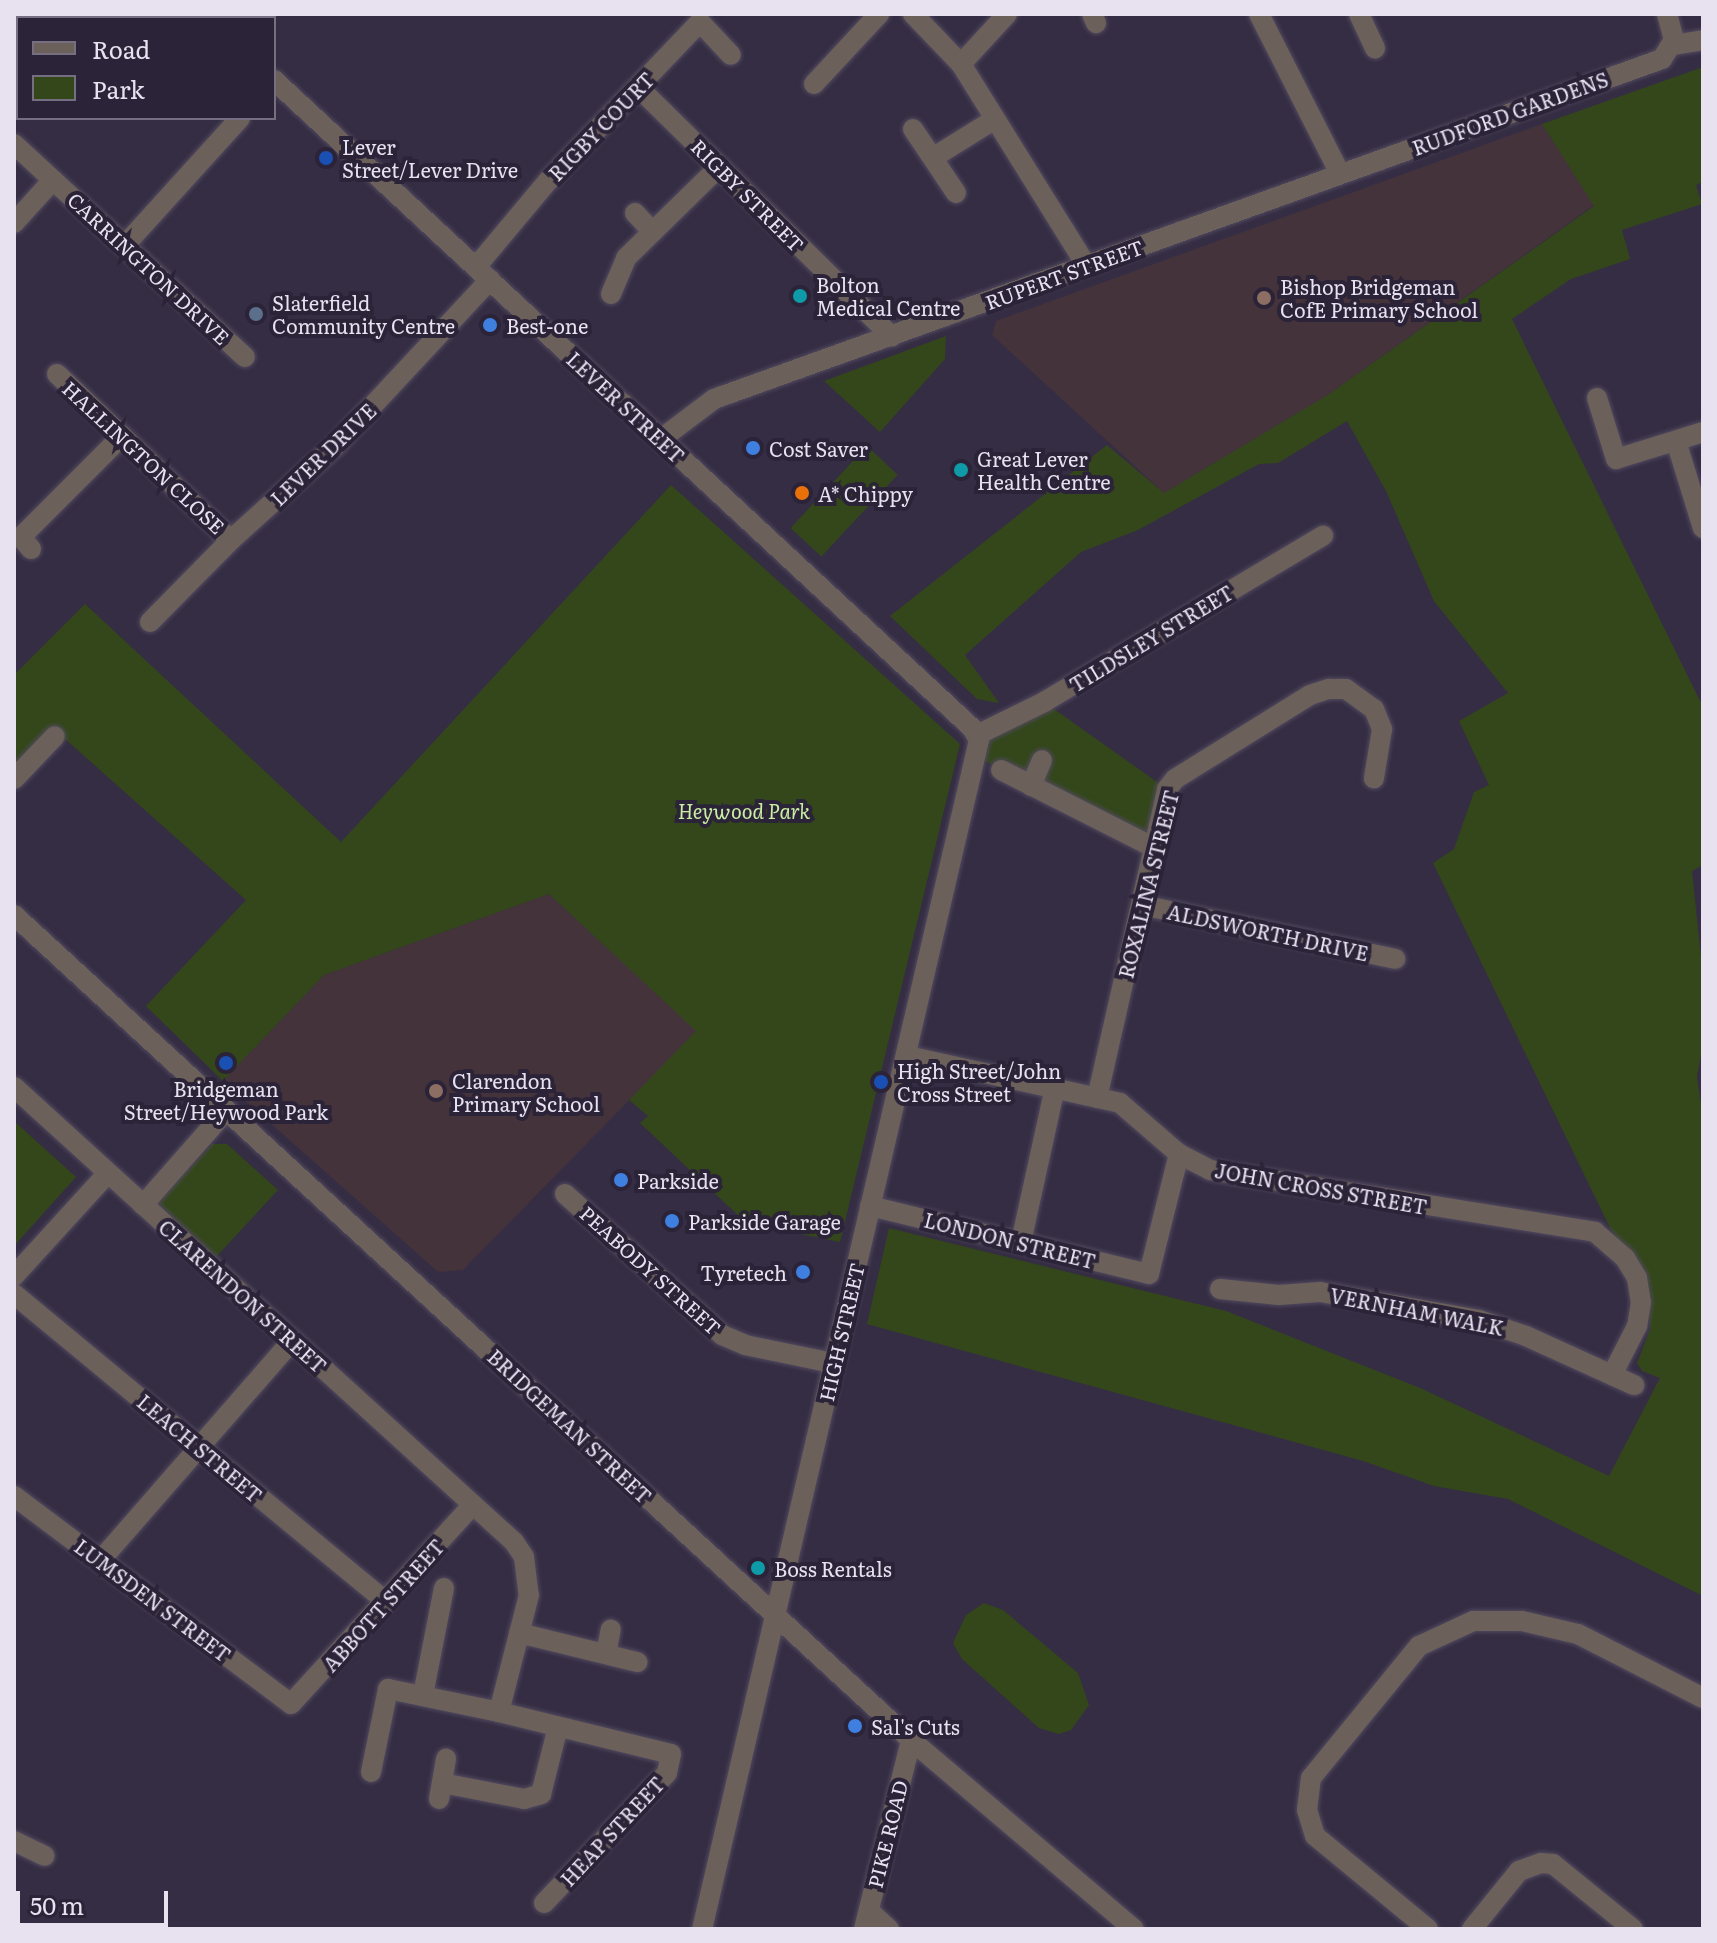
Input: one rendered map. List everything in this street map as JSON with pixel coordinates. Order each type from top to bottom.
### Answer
[{"type":"street","points":[[814,84],[879,14]]},
{"type":"street","points":[[913,14],[961,64],[1086,265]]},
{"type":"street","points":[[961,64],[1007,14]]},
{"type":"street","points":[[1259,14],[1340,174]]},
{"type":"street","points":[[1359,14],[1375,48]]},
{"type":"street","points":[[1667,14],[1673,45],[1703,40]]},
{"type":"street","name":"RIGBY COURT","points":[[483,273],[548,181],[700,22],[731,55]]},
{"type":"street","name":"RUDFORD GARDENS","points":[[1340,174],[1662,59],[1673,45]]},
{"type":"street","name":"LEVER STREET","points":[[276,82],[977,735]]},
{"type":"street","name":"RIGBY STREET","points":[[638,87],[892,337]]},
{"type":"street","points":[[934,157],[995,119]]},
{"type":"street","points":[[125,245],[238,120]]},
{"type":"street","points":[[913,129],[956,193]]},
{"type":"street","name":"CARRINGTON DRIVE","points":[[14,144],[245,357]]},
{"type":"street","points":[[611,294],[626,258],[719,167]]},
{"type":"street","name":"RUPERT STREET","points":[[661,439],[714,399],[1340,174]]},
{"type":"street","name":"CARRINGTON DRIVE","points":[[14,223],[53,180]]},
{"type":"street","points":[[635,213],[653,232]]},
{"type":"street","name":"LEVER DRIVE","points":[[150,622],[231,540],[338,444],[483,273]]},
{"type":"street","name":"HALLINGTON CLOSE","points":[[57,374],[231,540]]},
{"type":"street","points":[[1597,398],[1616,459],[1703,432]]},
{"type":"street","points":[[31,549],[21,537],[122,436]]},
{"type":"street","points":[[1676,441],[1703,528]]},
{"type":"street","name":"TILDSLEY STREET","points":[[977,735],[1044,702],[1323,536]]},
{"type":"street","name":"ROXALINA STREET","points":[[1097,1098],[1167,789],[1175,779],[1321,691],[1346,689],[1374,709],[1382,729],[1374,778]]},
{"type":"street","name":"HIGH STREET","points":[[702,1929],[977,757],[977,735]]},
{"type":"street","points":[[14,779],[55,736]]},
{"type":"street","points":[[1031,786],[1042,760]]},
{"type":"street","points":[[1001,770],[1153,847]]},
{"type":"street","name":"ALDSWORTH DRIVE","points":[[1142,905],[1395,959]]},
{"type":"street","name":"BRIDGEMAN STREET","points":[[14,915],[911,1740],[1134,1929]]},
{"type":"street","name":"JOHN CROSS STREET","points":[[907,1056],[1055,1088],[1128,1108],[1179,1154],[1210,1170],[1247,1179],[1595,1232],[1625,1258],[1637,1278],[1641,1302],[1637,1326],[1612,1375]]},
{"type":"street","name":"CLARENDON STREET","points":[[14,1087],[473,1505],[524,1557],[529,1595],[499,1712]]},
{"type":"street","points":[[1021,1242],[1055,1088]]},
{"type":"street","points":[[143,1205],[226,1111]]},
{"type":"street","name":"LONDON STREET","points":[[870,1206],[1149,1274],[1179,1154]]},
{"type":"street","points":[[14,1276],[108,1173]]},
{"type":"street","name":"PEABODY STREET","points":[[565,1194],[722,1335],[745,1345],[833,1363]]},
{"type":"street","name":"VERNHAM WALK","points":[[1220,1289],[1335,1294],[1479,1320],[1634,1385]]},
{"type":"street","name":"LEACH STREET","points":[[14,1294],[386,1602]]},
{"type":"street","points":[[100,1561],[291,1342]]},
{"type":"street","name":"LUMSDEN STREET","points":[[14,1496],[291,1704]]},
{"type":"street","name":"ABBOTT STREET","points":[[291,1704],[473,1505]]},
{"type":"street","points":[[423,1695],[435,1599]]},
{"type":"street","points":[[1428,1929],[1315,1836],[1307,1810],[1311,1778],[1419,1646],[1473,1621],[1522,1621],[1578,1634],[1703,1698]]},
{"type":"street","points":[[606,1654],[611,1629]]},
{"type":"street","points":[[519,1633],[637,1662]]},
{"type":"street","points":[[371,1772],[388,1689],[558,1727],[541,1794],[524,1799],[440,1791],[446,1759]]},
{"type":"street","name":"HEAP STREET","points":[[544,1903],[667,1773],[671,1754],[558,1727]]},
{"type":"street","name":"PIKE ROAD","points":[[866,1920],[911,1740]]},
{"type":"street","points":[[14,1841],[45,1856]]},
{"type":"street","points":[[1472,1929],[1519,1871],[1541,1863],[1553,1864],[1633,1929]]},
{"type":"street","points":[[866,1920],[889,1929]]},
{"type":"shaded area","name":"Bishop Bridgeman CofE Primary School","points":[[1542,124],[1594,205],[1329,394],[1164,493],[992,335],[996,321]]},
{"type":"shaded area","name":"Clarendon Primary School","points":[[549,894],[697,1031],[463,1270],[438,1272],[223,1081],[324,975]]},
{"type":"green space","points":[[1703,67],[1703,182],[1696,185],[1702,204],[1622,230],[1630,259],[1571,279],[1512,319],[1703,707],[1703,865],[1692,871],[1703,976],[1703,1044],[1697,1077],[1703,1117],[1703,1596],[1508,1499],[1434,1486],[1363,1461],[867,1324],[889,1228],[1226,1311],[1420,1388],[1609,1476],[1660,1378],[1642,1371],[1637,1363],[1650,1329],[1647,1277],[1612,1232],[1433,863],[1454,849],[1474,792],[1489,785],[1459,721],[1508,693],[1434,601],[1386,491],[1347,421],[1278,463],[1259,464],[1138,530],[1081,552],[965,655],[999,703],[977,699],[890,616],[1107,445],[1164,493],[1329,394],[1594,206],[1542,124]]},
{"type":"green space","points":[[946,336],[945,359],[880,432],[824,381]]},
{"type":"green space","points":[[867,446],[898,475],[821,557],[791,528]]},
{"type":"green space","name":"Heywood Park","points":[[671,485],[960,744],[840,1242],[791,1232],[768,1221],[758,1234],[640,1123],[648,1116],[629,1100],[696,1031],[549,894],[324,975],[223,1081],[146,1006],[246,900],[55,730],[14,773],[14,675],[85,604],[341,842]]},
{"type":"green space","points":[[1044,702],[1167,789],[1153,847],[977,757],[977,735]]},
{"type":"green space","points":[[14,1121],[76,1177],[14,1246]]},
{"type":"green space","points":[[212,1144],[227,1144],[278,1190],[216,1257],[158,1203]]},
{"type":"green space","points":[[984,1603],[1003,1610],[1078,1673],[1089,1705],[1071,1730],[1059,1734],[1039,1728],[962,1659],[953,1643],[966,1615]]},
{"type":"place","name":"Lever Street/Lever Drive","points":[[326,158]]},
{"type":"place","name":"Bolton Medical Centre","points":[[800,296]]},
{"type":"place","name":"Bishop Bridgeman CofE Primary School","points":[[1264,298]]},
{"type":"place","name":"Slaterfield Community Centre","points":[[256,314]]},
{"type":"place","name":"Best-one","points":[[490,325]]},
{"type":"place","name":"Cost Saver","points":[[753,448]]},
{"type":"place","name":"Great Lever Health Centre","points":[[961,470]]},
{"type":"place","name":"A* Chippy","points":[[802,493]]},
{"type":"place","name":"Bridgeman Street/Heywood Park","points":[[226,1063]]},
{"type":"place","name":"High Street/John Cross Street","points":[[881,1082]]},
{"type":"place","name":"Clarendon Primary School","points":[[436,1091]]},
{"type":"place","name":"Parkside","points":[[621,1180]]},
{"type":"place","name":"Parkside Garage","points":[[672,1221]]},
{"type":"place","name":"Tyretech","points":[[803,1272]]},
{"type":"place","name":"Boss Rentals","points":[[758,1568]]},
{"type":"place","name":"Sal's Cuts","points":[[855,1726]]}]
